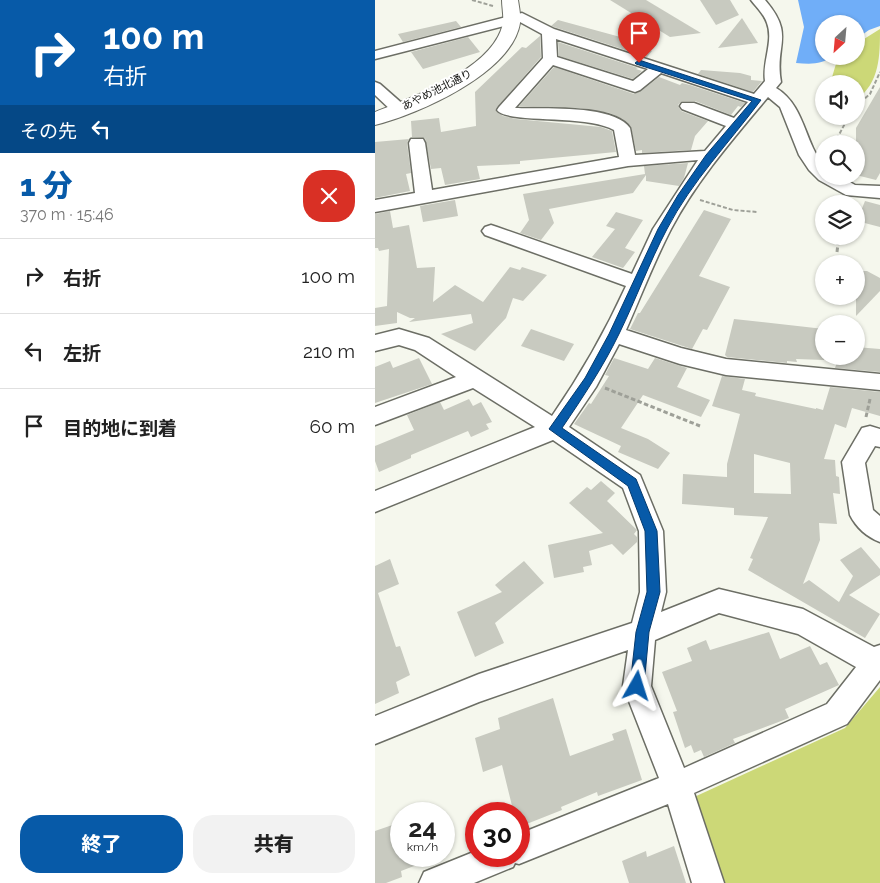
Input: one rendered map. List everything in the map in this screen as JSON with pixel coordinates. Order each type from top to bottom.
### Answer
[{"type":"street","points":[[510,0],[513,19]]},
{"type":"street","points":[[375,502],[555,429],[588,381],[614,334],[662,229],[683,195],[709,157],[773,82],[770,70],[777,38],[775,24],[758,0]]},
{"type":"street","points":[[375,55],[522,17],[549,32],[657,69],[762,95],[776,93],[784,102],[807,153],[815,163]]},
{"type":"street","name":"あやめ池北通り","points":[[375,120],[450,86],[487,62],[507,38],[513,19]]},
{"type":"street","points":[[549,32],[550,59],[505,110],[511,113],[589,117],[616,123],[622,128],[628,161]]},
{"type":"street","points":[[550,59],[635,87],[657,69]]},
{"type":"street","points":[[375,87],[399,109]]},
{"type":"street","points":[[688,106],[737,125]]},
{"type":"street","points":[[417,143],[424,196]]},
{"type":"street","points":[[375,206],[628,161],[698,155],[709,157]]},
{"type":"street","points":[[841,185],[851,191],[880,192]]},
{"type":"street","points":[[491,231],[638,283]]},
{"type":"street","points":[[614,334],[680,356],[726,367],[875,389]]},
{"type":"street","points":[[375,343],[399,337],[422,344],[473,379],[555,429],[632,482],[651,531],[653,592],[643,632],[637,686],[677,786],[708,883]]},
{"type":"street","points":[[375,416],[473,379]]},
{"type":"street","points":[[873,429],[853,462],[862,515],[880,531]]},
{"type":"street","points":[[375,730],[479,688],[643,632],[719,601],[803,622],[879,662],[837,714],[677,786],[530,845]]},
{"type":"street","points":[[435,883],[474,867]]},
{"type":"path","points":[[865,99],[871,94],[880,72]]},
{"type":"path","points":[[683,195],[733,210],[757,212]]},
{"type":"path","points":[[837,252],[838,245]]},
{"type":"path","points":[[588,381],[700,426]]},
{"type":"path","points":[[873,429],[875,389]]},
{"type":"green space","points":[[880,29],[880,49],[877,68],[865,92],[865,75],[833,75],[836,65],[865,65],[865,38]]},
{"type":"green space","points":[[880,687],[880,883],[723,883],[692,798],[845,728]]},
{"type":"water","points":[[798,0],[880,0],[880,26],[865,33],[865,15],[815,15],[815,63],[796,63],[804,27]]},
{"type":"building","points":[[610,0],[646,0],[701,33],[670,37]]},
{"type":"building","points":[[700,0],[730,0],[739,15],[716,25]]},
{"type":"building","points":[[742,18],[758,43],[718,48]]},
{"type":"building","points":[[558,20],[635,41],[620,43],[652,51],[647,57],[551,26]]},
{"type":"building","points":[[456,21],[461,27],[403,42],[398,34]]},
{"type":"building","points":[[540,36],[541,57],[495,110],[503,116],[516,119],[601,127],[612,131],[616,152],[520,161],[520,164],[477,166],[480,179],[445,185],[441,168],[431,169],[425,138],[412,137],[411,121],[439,118],[441,132],[476,126],[475,92],[522,47],[526,48]]},
{"type":"building","points":[[468,37],[480,52],[423,69],[411,52]]},
{"type":"building","points":[[558,42],[638,68],[636,69],[642,71],[633,79],[559,56]]},
{"type":"building","points":[[554,67],[634,94],[659,77],[680,85],[682,83],[690,85],[745,103],[741,107],[738,106],[731,115],[695,101],[682,101],[678,105],[681,111],[708,121],[695,136],[691,150],[642,153],[642,150],[636,151],[631,127],[622,119],[610,113],[577,108],[519,106]]},
{"type":"building","points":[[701,70],[740,73],[751,76],[751,80],[762,81],[753,92],[698,74]]},
{"type":"building","points":[[880,87],[880,173],[876,180],[865,177],[865,135],[856,135],[858,125],[865,125],[865,113]]},
{"type":"building","points":[[409,139],[407,143],[411,173],[406,174],[410,191],[375,198],[375,142]]},
{"type":"building","points":[[688,163],[684,178],[679,186],[646,181],[646,175],[633,193],[549,209],[554,223],[541,240],[520,233],[529,220],[523,194],[645,174],[644,166]]},
{"type":"building","points":[[455,200],[458,216],[423,222],[420,206]]},
{"type":"building","points":[[865,201],[880,205],[880,227],[865,223]]},
{"type":"building","points":[[704,210],[731,219],[699,276],[730,287],[707,330],[703,329],[692,349],[630,329],[638,313],[640,313]]},
{"type":"building","points":[[390,211],[393,228],[409,225],[417,268],[435,267],[433,302],[455,285],[483,302],[510,267],[520,270],[522,267],[547,275],[523,301],[513,298],[506,318],[475,351],[441,334],[473,323],[471,314],[409,322],[415,318],[410,318],[397,312],[397,323],[375,326],[375,308],[387,306],[389,249],[379,251],[378,248],[375,248],[375,214]]},
{"type":"building","points":[[616,212],[643,220],[625,248],[635,252],[623,268],[592,257],[615,229],[606,226]]},
{"type":"building","points":[[865,271],[867,271],[880,278],[880,291],[856,315],[856,305],[865,305]]},
{"type":"building","points":[[734,319],[815,328],[815,360],[796,359],[797,362],[787,361],[787,363],[727,357],[725,355]]},
{"type":"building","points":[[531,329],[574,344],[564,361],[521,346]]},
{"type":"building","points":[[865,348],[880,349],[880,372],[835,368],[836,365],[865,365]]},
{"type":"building","points":[[419,358],[432,384],[375,403],[375,367],[390,361],[393,368]]},
{"type":"building","points":[[614,358],[648,369],[655,358],[687,368],[677,387],[710,400],[701,417],[643,395],[621,428],[648,439],[670,453],[658,469],[618,452],[621,446],[574,424],[589,403],[591,404],[609,376],[605,375]]},
{"type":"building","points":[[722,376],[745,379],[742,390],[756,393],[755,396],[823,410],[830,387],[880,392],[880,416],[852,408],[846,428],[835,424],[824,459],[835,460],[836,476],[839,477],[840,494],[833,493],[837,524],[819,523],[820,540],[803,584],[809,580],[839,602],[853,576],[840,560],[861,547],[880,569],[880,575],[849,595],[880,614],[865,638],[748,570],[753,559],[750,558],[768,517],[734,515],[734,508],[682,504],[683,474],[727,477],[727,464],[740,414],[712,406]],"holes":[[[754,454],[790,463],[791,494],[754,493]]]},
{"type":"building","points":[[469,399],[473,406],[481,402],[492,422],[486,424],[489,429],[471,437],[468,431],[411,455],[411,458],[379,472],[375,461],[375,446],[414,430],[407,415],[440,402],[444,410]]},
{"type":"building","points":[[601,481],[615,493],[607,501],[637,530],[634,534],[637,537],[637,542],[623,555],[612,544],[589,551],[592,565],[583,567],[584,572],[554,578],[548,545],[603,533],[569,503],[587,487],[591,490]]},
{"type":"building","points":[[390,559],[399,584],[378,593],[396,647],[400,646],[410,675],[396,682],[399,693],[375,704],[375,566]]},
{"type":"building","points":[[524,561],[544,583],[495,623],[504,643],[475,657],[457,612],[502,592],[495,585]]},
{"type":"building","points":[[769,632],[780,659],[810,646],[820,665],[827,662],[839,685],[785,709],[789,718],[733,739],[735,743],[704,757],[701,750],[694,753],[691,745],[685,748],[673,712],[677,711],[662,672],[692,661],[687,648],[706,640],[710,650]]},
{"type":"building","points":[[553,698],[570,756],[614,740],[612,734],[626,729],[642,780],[598,796],[597,792],[561,807],[562,810],[530,823],[530,802],[511,802],[502,765],[483,772],[475,738],[500,729],[498,718]]},
{"type":"building","points":[[390,826],[390,867],[411,867],[401,871],[402,877],[386,883],[375,883],[375,831]]},
{"type":"building","points":[[674,846],[686,883],[629,883],[622,861],[646,851],[647,857]]},
{"type":"route","points":[[637,686],[643,632],[653,592],[651,531],[632,482],[555,429],[588,381],[614,334],[662,229],[709,157],[757,100],[639,63]]}]
